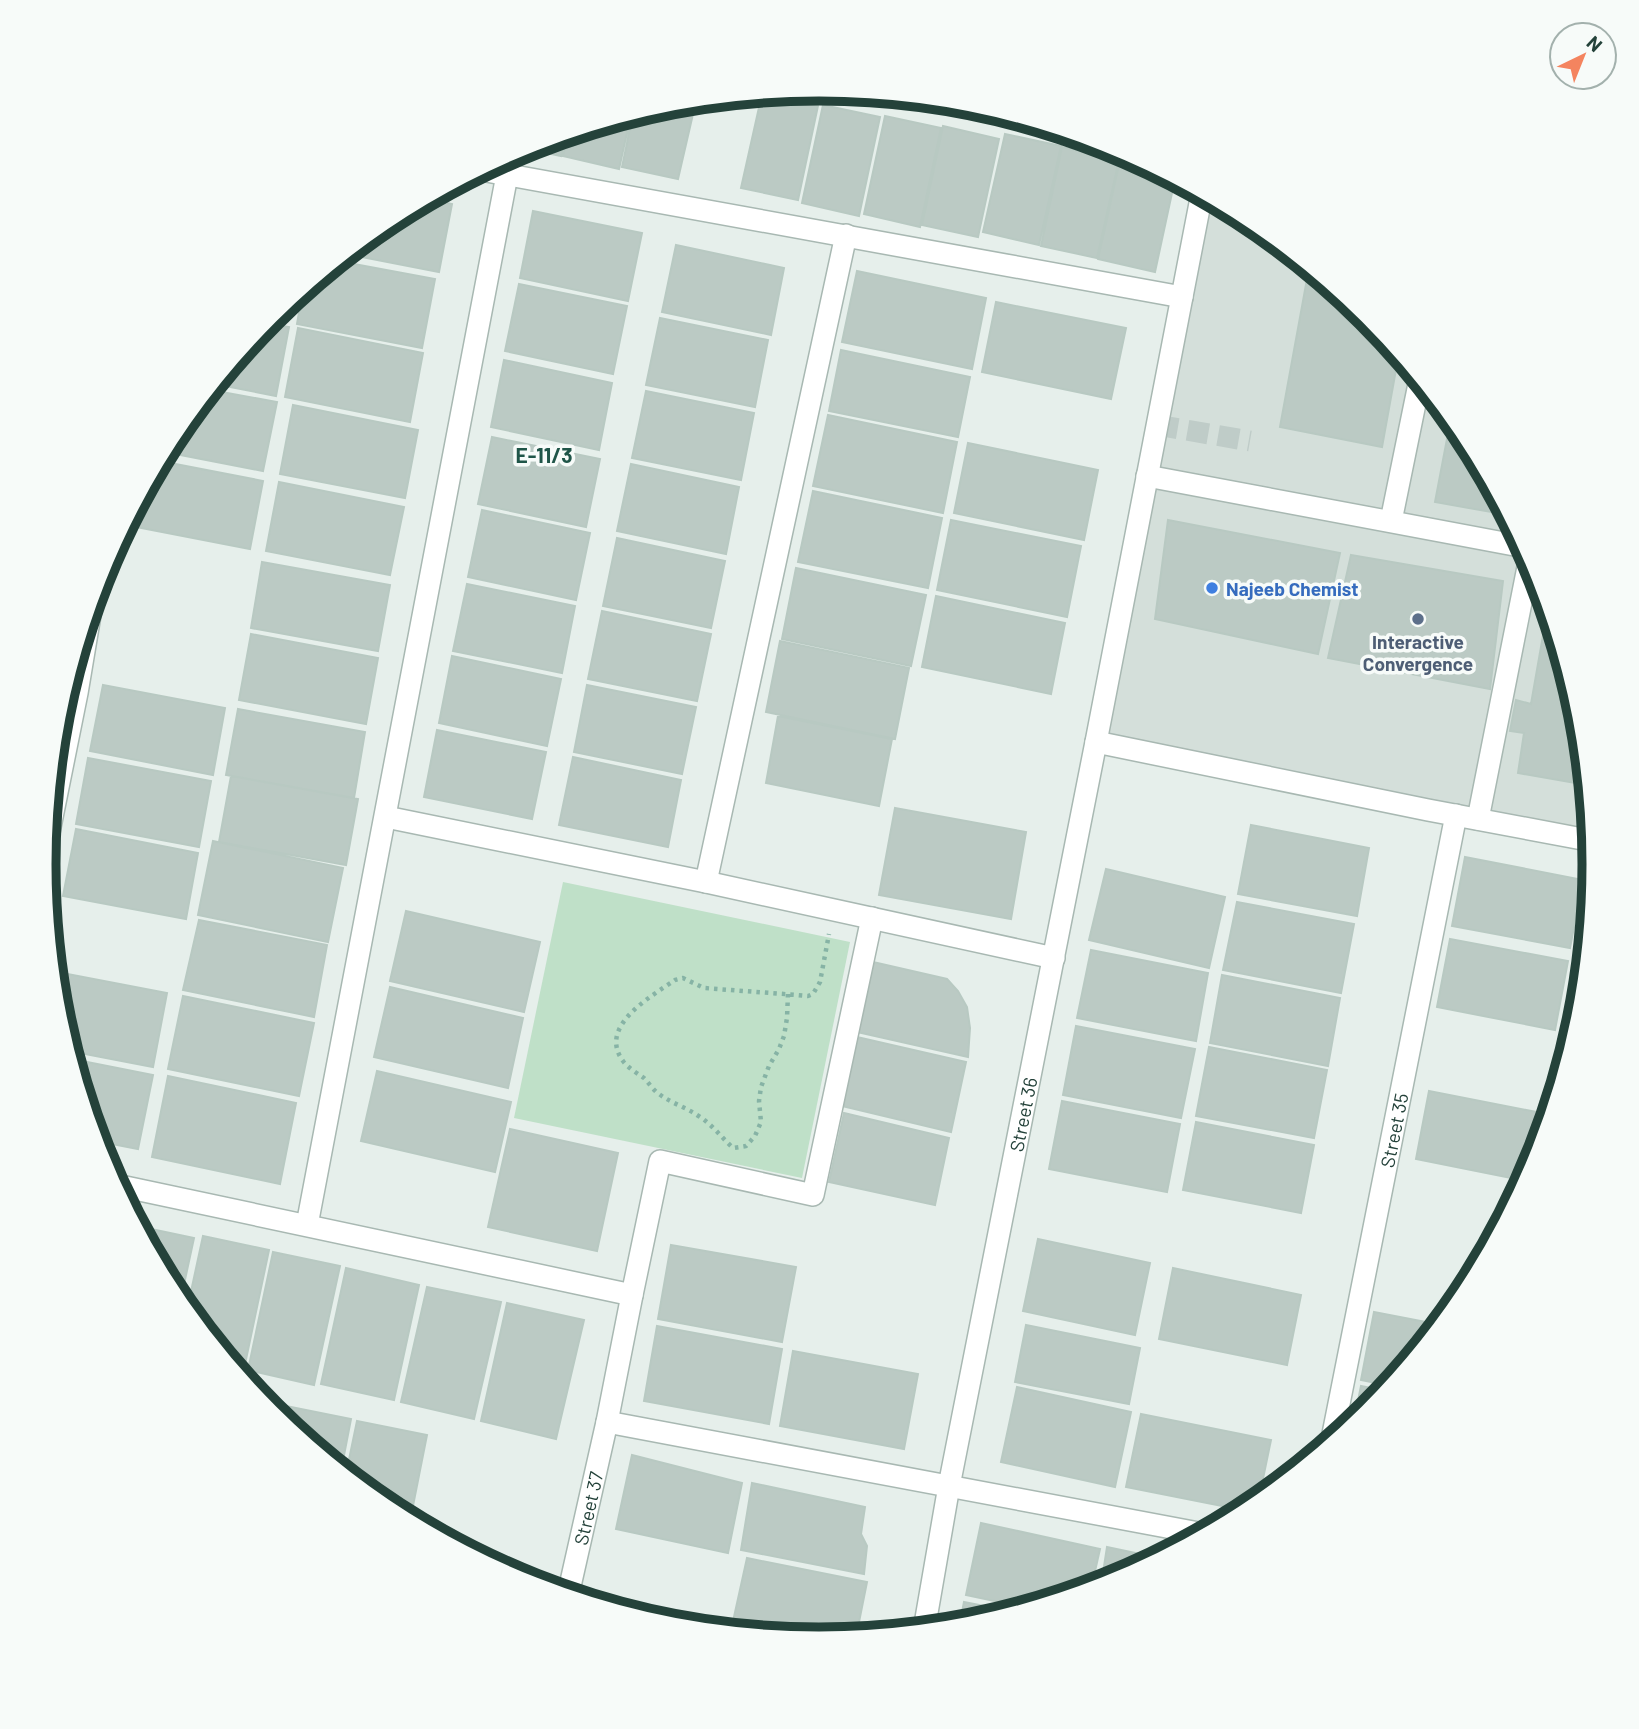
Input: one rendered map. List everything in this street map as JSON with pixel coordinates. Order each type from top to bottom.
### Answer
[{"type":"street","points":[[497,173],[1182,297]]},
{"type":"street","points":[[307,1225],[507,175]]},
{"type":"street","name":"Street 36","points":[[926,1620],[949,1486],[1200,203]]},
{"type":"street","points":[[706,882],[846,235]]},
{"type":"street","points":[[1391,522],[1418,391]]},
{"type":"street","points":[[1147,476],[1512,545]]},
{"type":"street","points":[[1478,819],[1526,576]]},
{"type":"street","points":[[1096,742],[1582,839]]},
{"type":"street","name":"Street 35","points":[[1334,1428],[1456,815]]},
{"type":"street","points":[[386,817],[706,882],[1054,958]]},
{"type":"street","name":"Street 37","points":[[570,1586],[607,1422],[660,1161],[813,1195],[872,918]]},
{"type":"street","points":[[128,1188],[632,1295]]},
{"type":"street","points":[[607,1422],[1191,1531]]},
{"type":"path","points":[[788,995],[788,1018],[784,1036],[769,1066],[758,1101],[761,1122],[755,1136],[746,1146],[733,1148],[713,1125],[657,1093],[646,1080],[624,1063],[616,1045],[617,1033],[637,1006],[683,978],[704,988],[788,995],[813,994],[820,982],[833,909]]},
{"type":"shaded area","points":[[1200,203],[1284,259],[1323,290],[1359,325],[1394,361],[1425,400],[1481,483],[1525,572],[1557,667],[1576,765],[1582,837],[1096,742]]},
{"type":"green space","points":[[563,882],[850,942],[802,1178],[514,1118]]},
{"type":"building","points":[[819,101],[798,200],[741,188],[760,104]]},
{"type":"building","points":[[823,105],[880,117],[859,216],[802,203]]},
{"type":"building","points":[[693,112],[678,179],[622,167],[631,125]]},
{"type":"building","points":[[885,116],[941,128],[920,227],[864,214]]},
{"type":"building","points":[[629,126],[619,169],[563,156],[565,145]]},
{"type":"building","points":[[943,126],[999,139],[978,237],[922,225]]},
{"type":"building","points":[[1005,134],[1061,146],[1039,245],[983,232]]},
{"type":"building","points":[[563,146],[561,156],[545,153]]},
{"type":"building","points":[[1062,147],[1119,162],[1097,258],[1041,246]]},
{"type":"building","points":[[1119,162],[1173,188],[1155,272],[1098,259]]},
{"type":"building","points":[[440,202],[452,204],[439,272],[359,256]]},
{"type":"building","points":[[533,211],[642,233],[628,301],[520,278]]},
{"type":"building","points":[[676,245],[784,268],[771,335],[662,312]]},
{"type":"building","points":[[350,263],[435,279],[422,348],[297,324],[300,305]]},
{"type":"building","points":[[857,271],[986,298],[972,369],[842,342]]},
{"type":"building","points":[[1307,277],[1397,365],[1382,447],[1280,427]]},
{"type":"building","points":[[519,284],[627,306],[613,374],[505,351]]},
{"type":"building","points":[[996,302],[1126,328],[1111,399],[982,372]]},
{"type":"building","points":[[660,318],[768,340],[755,407],[646,385]]},
{"type":"building","points":[[280,325],[289,327],[276,396],[225,386]]},
{"type":"building","points":[[298,328],[423,353],[410,422],[285,397]]},
{"type":"building","points":[[841,350],[970,377],[958,437],[829,411]]},
{"type":"building","points":[[504,360],[612,383],[599,450],[491,427]]},
{"type":"building","points":[[646,391],[754,413],[741,480],[632,458]]},
{"type":"building","points":[[221,392],[277,402],[263,471],[176,454]]},
{"type":"building","points":[[293,405],[418,430],[405,498],[280,474]]},
{"type":"building","points":[[828,415],[957,442],[943,513],[813,486]]},
{"type":"building","points":[[1448,432],[1497,513],[1435,502]]},
{"type":"building","points":[[492,437],[600,459],[586,527],[478,504]]},
{"type":"building","points":[[968,443],[1098,470],[1084,540],[954,513]]},
{"type":"building","points":[[171,463],[263,481],[250,549],[135,527]]},
{"type":"building","points":[[631,464],[739,487],[726,554],[617,531]]},
{"type":"building","points":[[279,482],[404,507],[390,575],[266,551]]},
{"type":"building","points":[[813,491],[942,518],[928,588],[798,562]]},
{"type":"building","points":[[482,510],[590,533],[576,600],[468,577]]},
{"type":"building","points":[[951,520],[1081,546],[1067,617],[937,590]]},
{"type":"building","points":[[1168,520],[1340,553],[1318,654],[1155,619]]},
{"type":"building","points":[[617,538],[725,561],[711,628],[603,606]]},
{"type":"building","name":"Interactive Convergence","points":[[1351,555],[1503,581],[1490,689],[1328,658]]},
{"type":"building","points":[[262,562],[390,585],[378,651],[251,628]]},
{"type":"building","points":[[796,568],[926,595],[911,666],[782,639]]},
{"type":"building","points":[[467,584],[575,606],[562,673],[453,651]]},
{"type":"building","points":[[936,596],[1065,623],[1051,694],[922,667]]},
{"type":"building","points":[[602,611],[711,634],[697,701],[588,679]]},
{"type":"building","points":[[1544,627],[1568,716],[1578,783],[1518,773],[1524,733],[1510,731],[1516,700],[1531,704]]},
{"type":"building","points":[[251,634],[378,658],[366,724],[239,700]]},
{"type":"building","points":[[780,641],[909,668],[895,739],[766,712]]},
{"type":"building","points":[[452,656],[561,679],[547,746],[439,723]]},
{"type":"building","points":[[103,685],[225,708],[213,775],[90,751]]},
{"type":"building","points":[[587,685],[696,707],[682,774],[574,752]]},
{"type":"building","points":[[238,709],[365,732],[354,798],[226,775]]},
{"type":"building","points":[[778,716],[892,739],[879,806],[766,783]]},
{"type":"building","points":[[437,730],[546,752],[532,819],[424,797]]},
{"type":"building","points":[[573,757],[681,780],[668,847],[559,825]]},
{"type":"building","points":[[88,758],[211,781],[199,847],[76,824]]},
{"type":"building","points":[[231,776],[358,799],[346,865],[219,842]]},
{"type":"building","points":[[895,808],[1026,832],[1011,919],[879,895]]},
{"type":"building","points":[[1251,825],[1369,848],[1357,916],[1238,894]]},
{"type":"building","points":[[76,829],[198,853],[186,919],[63,896]]},
{"type":"building","points":[[213,841],[343,868],[328,942],[198,915]]},
{"type":"building","points":[[1465,857],[1582,880],[1570,948],[1452,926]]},
{"type":"building","points":[[1106,869],[1225,897],[1209,968],[1089,940]]},
{"type":"building","points":[[1237,902],[1354,924],[1341,993],[1223,970]]},
{"type":"building","points":[[406,911],[540,942],[524,1012],[390,981]]},
{"type":"building","points":[[199,920],[327,945],[314,1017],[183,990]]},
{"type":"building","points":[[1450,939],[1568,961],[1555,1030],[1437,1007]]},
{"type":"building","points":[[1091,950],[1208,973],[1196,1041],[1077,1018]]},
{"type":"building","points":[[873,962],[947,979],[967,1007],[970,1028],[968,1057],[857,1032]]},
{"type":"building","points":[[65,973],[167,993],[153,1067],[80,1053]]},
{"type":"building","points":[[1222,975],[1340,998],[1328,1066],[1210,1043]]},
{"type":"building","points":[[390,987],[523,1018],[508,1088],[374,1057]]},
{"type":"building","points":[[183,996],[314,1023],[299,1096],[168,1069]]},
{"type":"building","points":[[1076,1026],[1195,1049],[1181,1118],[1063,1095]]},
{"type":"building","points":[[857,1037],[966,1062],[951,1132],[842,1106]]},
{"type":"building","points":[[1209,1047],[1327,1070],[1314,1138],[1196,1116]]},
{"type":"building","points":[[82,1061],[153,1075],[138,1149],[109,1143]]},
{"type":"building","points":[[377,1071],[511,1102],[495,1172],[361,1141]]},
{"type":"building","points":[[168,1076],[296,1103],[280,1184],[152,1157]]},
{"type":"building","points":[[1429,1091],[1541,1113],[1515,1179],[1416,1159]]},
{"type":"building","points":[[1062,1101],[1180,1124],[1167,1192],[1049,1169]]},
{"type":"building","points":[[844,1113],[949,1138],[935,1205],[829,1182]]},
{"type":"building","points":[[1196,1122],[1314,1145],[1301,1213],[1183,1190]]},
{"type":"building","points":[[510,1129],[618,1153],[597,1251],[488,1227]]},
{"type":"building","points":[[149,1228],[194,1238],[184,1287]]},
{"type":"building","points":[[203,1236],[269,1250],[244,1367],[190,1296]]},
{"type":"building","points":[[1038,1239],[1150,1263],[1135,1335],[1023,1311]]},
{"type":"building","points":[[671,1245],[796,1267],[782,1342],[658,1319]]},
{"type":"building","points":[[273,1252],[340,1266],[314,1385],[248,1370]]},
{"type":"building","points":[[346,1268],[419,1285],[394,1400],[321,1384]]},
{"type":"building","points":[[1173,1268],[1301,1295],[1287,1365],[1159,1339]]},
{"type":"building","points":[[427,1287],[501,1302],[474,1419],[401,1402]]},
{"type":"building","points":[[507,1303],[584,1320],[556,1439],[481,1421]]},
{"type":"building","points":[[1374,1312],[1430,1323],[1379,1384],[1361,1380]]},
{"type":"building","points":[[1026,1325],[1140,1348],[1129,1404],[1015,1382]]},
{"type":"building","points":[[657,1326],[782,1349],[769,1424],[644,1401]]},
{"type":"building","points":[[793,1351],[918,1374],[904,1449],[780,1426]]},
{"type":"building","points":[[1361,1386],[1374,1389],[1359,1404],[1357,1406]]},
{"type":"building","points":[[1017,1387],[1131,1412],[1115,1487],[1001,1462]]},
{"type":"building","points":[[281,1405],[351,1419],[343,1460]]},
{"type":"building","points":[[1141,1414],[1271,1440],[1261,1486],[1230,1508],[1126,1487]]},
{"type":"building","points":[[357,1421],[427,1435],[412,1510],[348,1464]]},
{"type":"building","points":[[632,1455],[742,1483],[728,1553],[616,1529]]},
{"type":"building","points":[[752,1483],[865,1507],[861,1534],[867,1546],[864,1574],[741,1550]]},
{"type":"building","points":[[981,1523],[1100,1549],[1094,1577],[1065,1587],[1008,1604],[966,1595]]},
{"type":"building","points":[[1107,1547],[1144,1555],[1112,1570],[1103,1573]]},
{"type":"building","points":[[747,1558],[867,1582],[858,1626],[820,1628],[733,1622]]},
{"type":"building","points":[[964,1602],[992,1608],[968,1613],[962,1614]]},
{"type":"tunnel","points":[[1157,425],[1250,441]]},
{"type":"place","name":"Najeeb Chemist","points":[[1212,588]]},
{"type":"place","name":"Interactive Convergence","points":[[1418,619]]},
{"type":"district","name":"E-11/3","points":[[544,454]]}]
